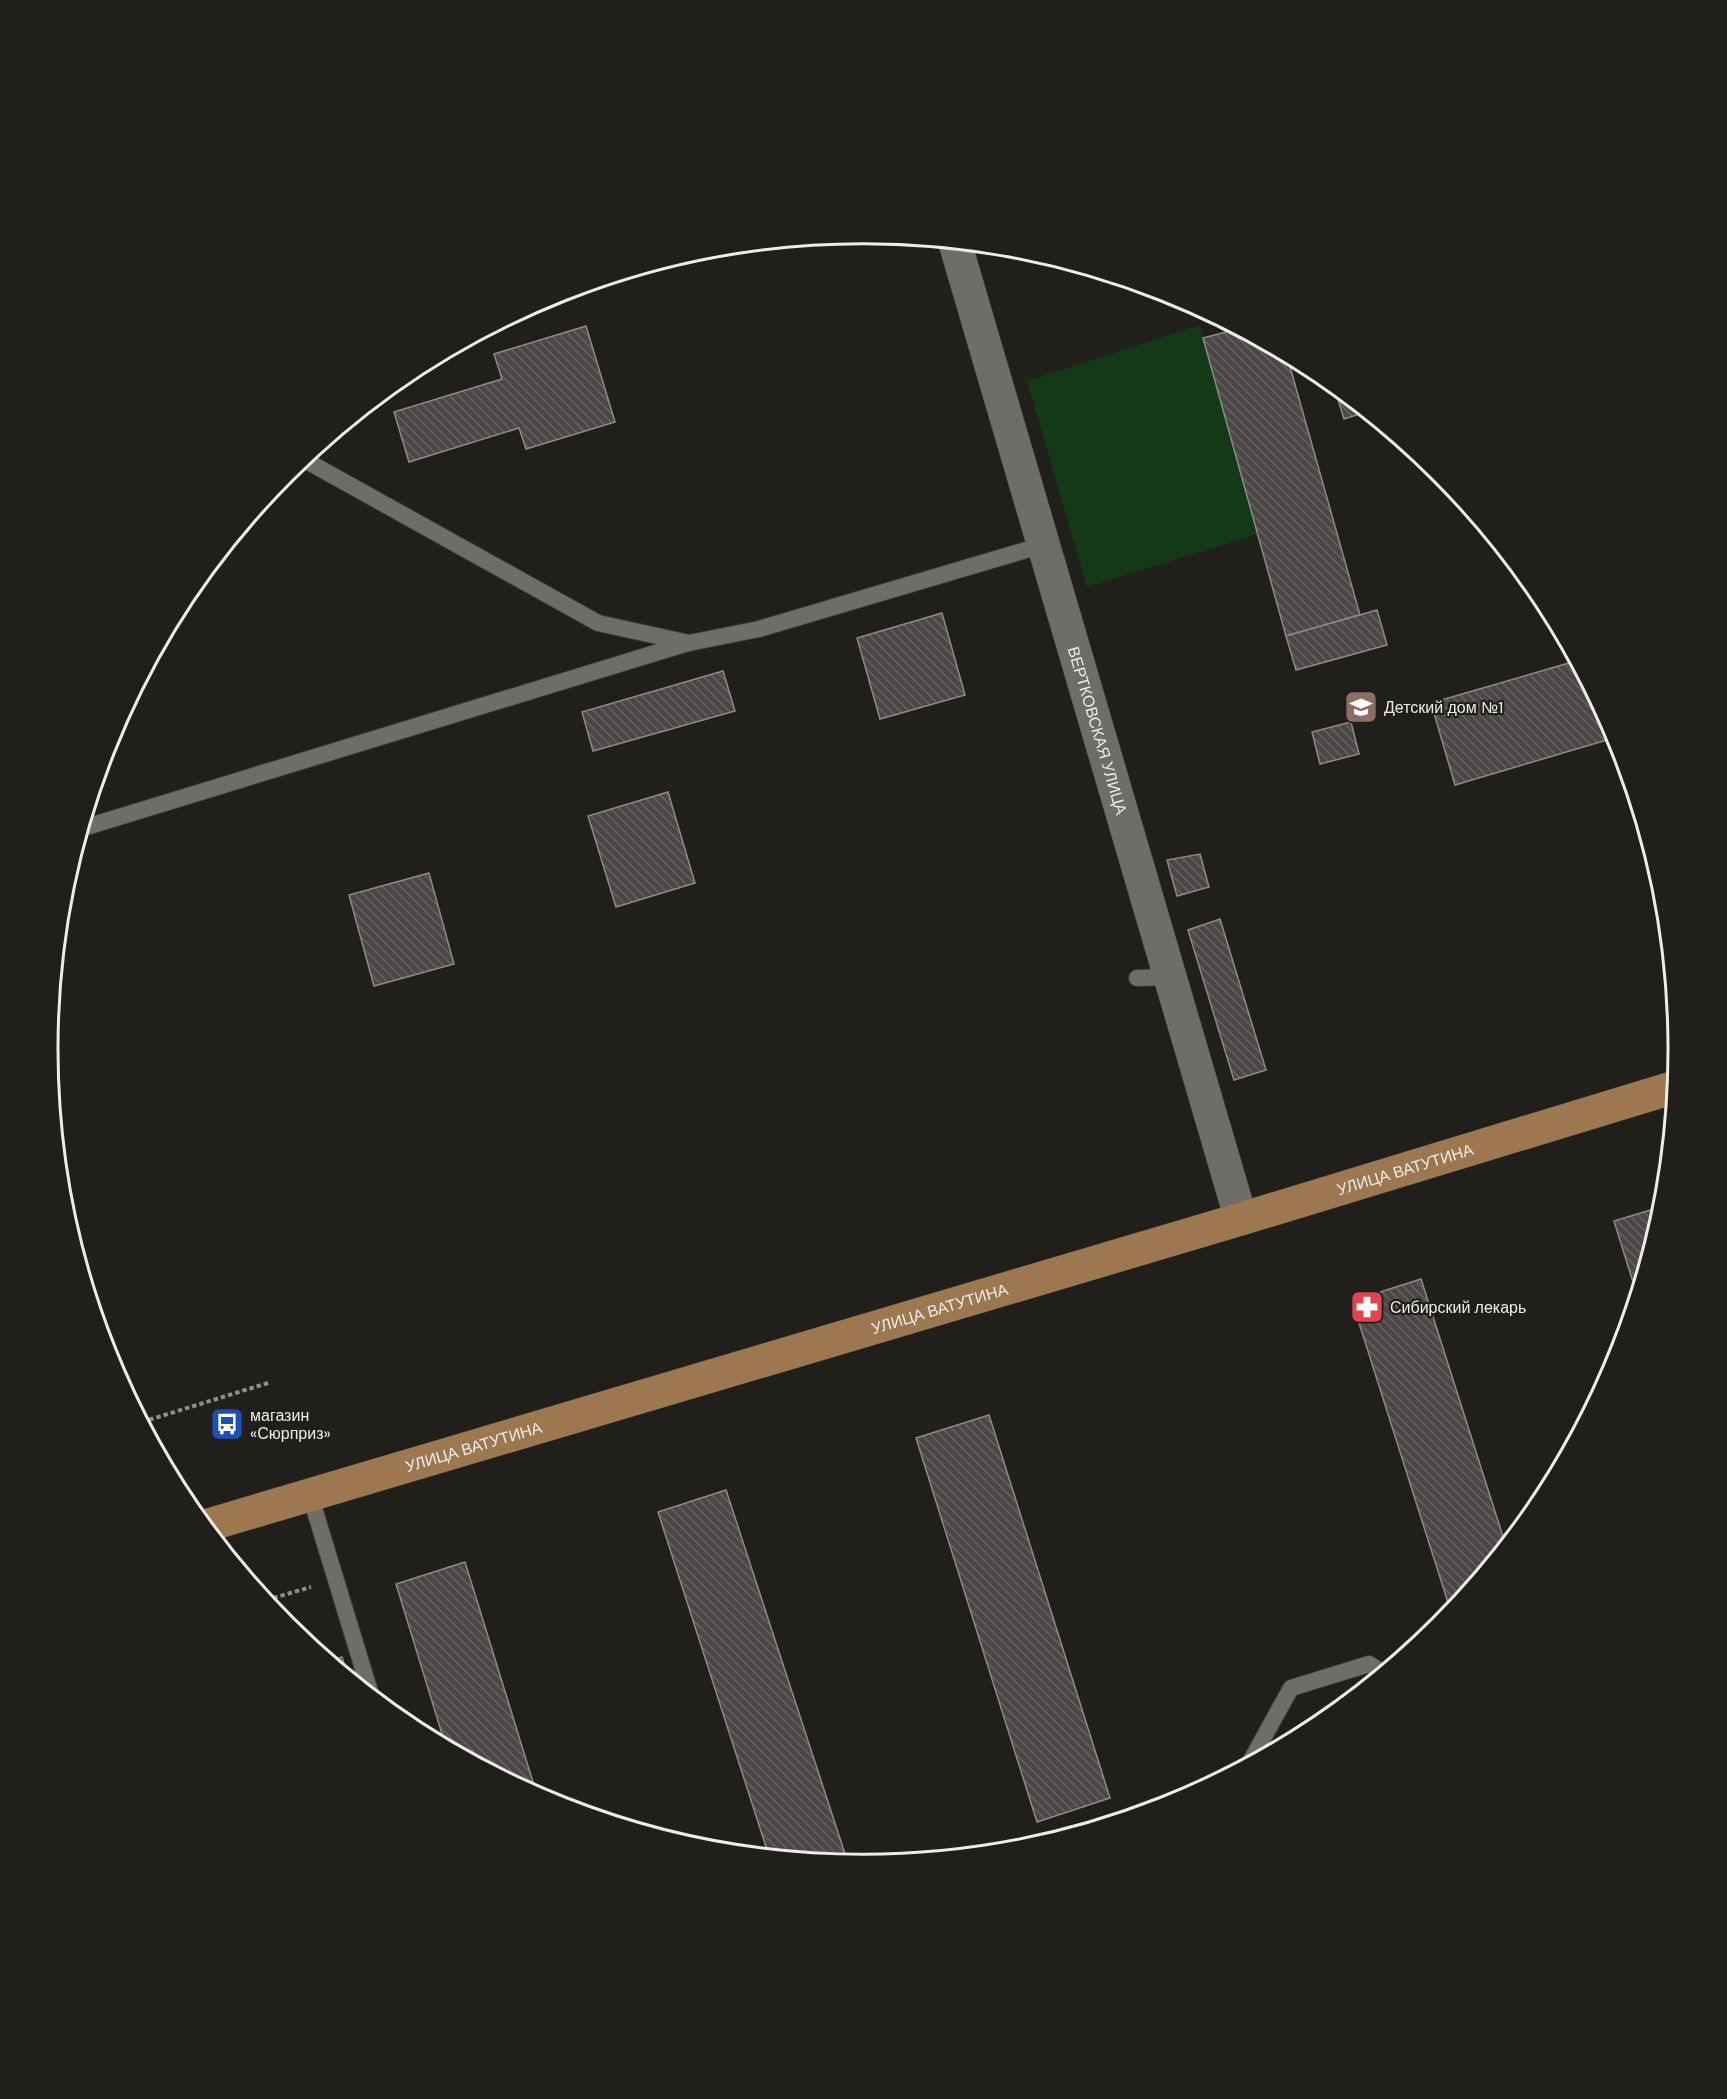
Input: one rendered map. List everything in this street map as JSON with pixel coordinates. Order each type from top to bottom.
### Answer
[{"type":"main road","name":"УЛИЦА ВАТУТИНА","points":[[213,1524],[1241,1219],[1667,1089]]},
{"type":"street","name":"ВЕРТКОВСКАЯ УЛИЦА","points":[[957,250],[1241,1219]]},
{"type":"lane","points":[[312,464],[598,623],[689,643]]},
{"type":"lane","points":[[91,826],[689,643],[759,629],[1043,545]]},
{"type":"lane","points":[[1137,978],[1171,976]]},
{"type":"lane","points":[[310,1495],[367,1683]]},
{"type":"lane","points":[[1255,1753],[1291,1688],[1369,1664],[1377,1669]]},
{"type":"path","points":[[149,1420],[268,1383]]},
{"type":"path","points":[[274,1598],[311,1587]]},
{"type":"green space","points":[[1200,325],[1258,534],[1087,587],[1027,381]]},
{"type":"building","points":[[586,326],[615,422],[526,449],[519,428],[409,462],[394,412],[502,379],[494,354]]},
{"type":"building","points":[[1227,332],[1290,367],[1360,615],[1286,636],[1203,338]]},
{"type":"building","points":[[1338,400],[1358,414],[1344,419]]},
{"type":"building","points":[[1377,610],[1387,645],[1296,670],[1286,636]]},
{"type":"building","points":[[942,613],[965,695],[880,719],[857,638]]},
{"type":"building","points":[[1569,663],[1607,740],[1455,785],[1431,703]]},
{"type":"building","points":[[723,671],[735,711],[593,751],[582,712]]},
{"type":"building","points":[[1351,722],[1359,754],[1320,764],[1312,732]]},
{"type":"building","points":[[668,792],[695,883],[616,907],[588,816]]},
{"type":"building","points":[[1200,854],[1209,887],[1177,896],[1167,860]]},
{"type":"building","points":[[429,873],[454,964],[374,986],[349,895]]},
{"type":"building","points":[[1220,919],[1266,1070],[1234,1080],[1188,930]]},
{"type":"building","points":[[1652,1209],[1633,1283],[1614,1221]]},
{"type":"building","points":[[1421,1279],[1503,1538],[1448,1603],[1352,1301]]},
{"type":"building","points":[[989,1415],[1110,1798],[1037,1822],[916,1438]]},
{"type":"building","points":[[726,1490],[845,1854],[767,1849],[658,1512]]},
{"type":"building","points":[[465,1562],[533,1783],[442,1735],[396,1584]]},
{"type":"place","name":"Детский дом №1","points":[[1361,707]]},
{"type":"place","name":"Сибирский лекарь","points":[[1367,1307]]},
{"type":"place","name":"магазин «Сюрприз»","points":[[227,1424]]}]
